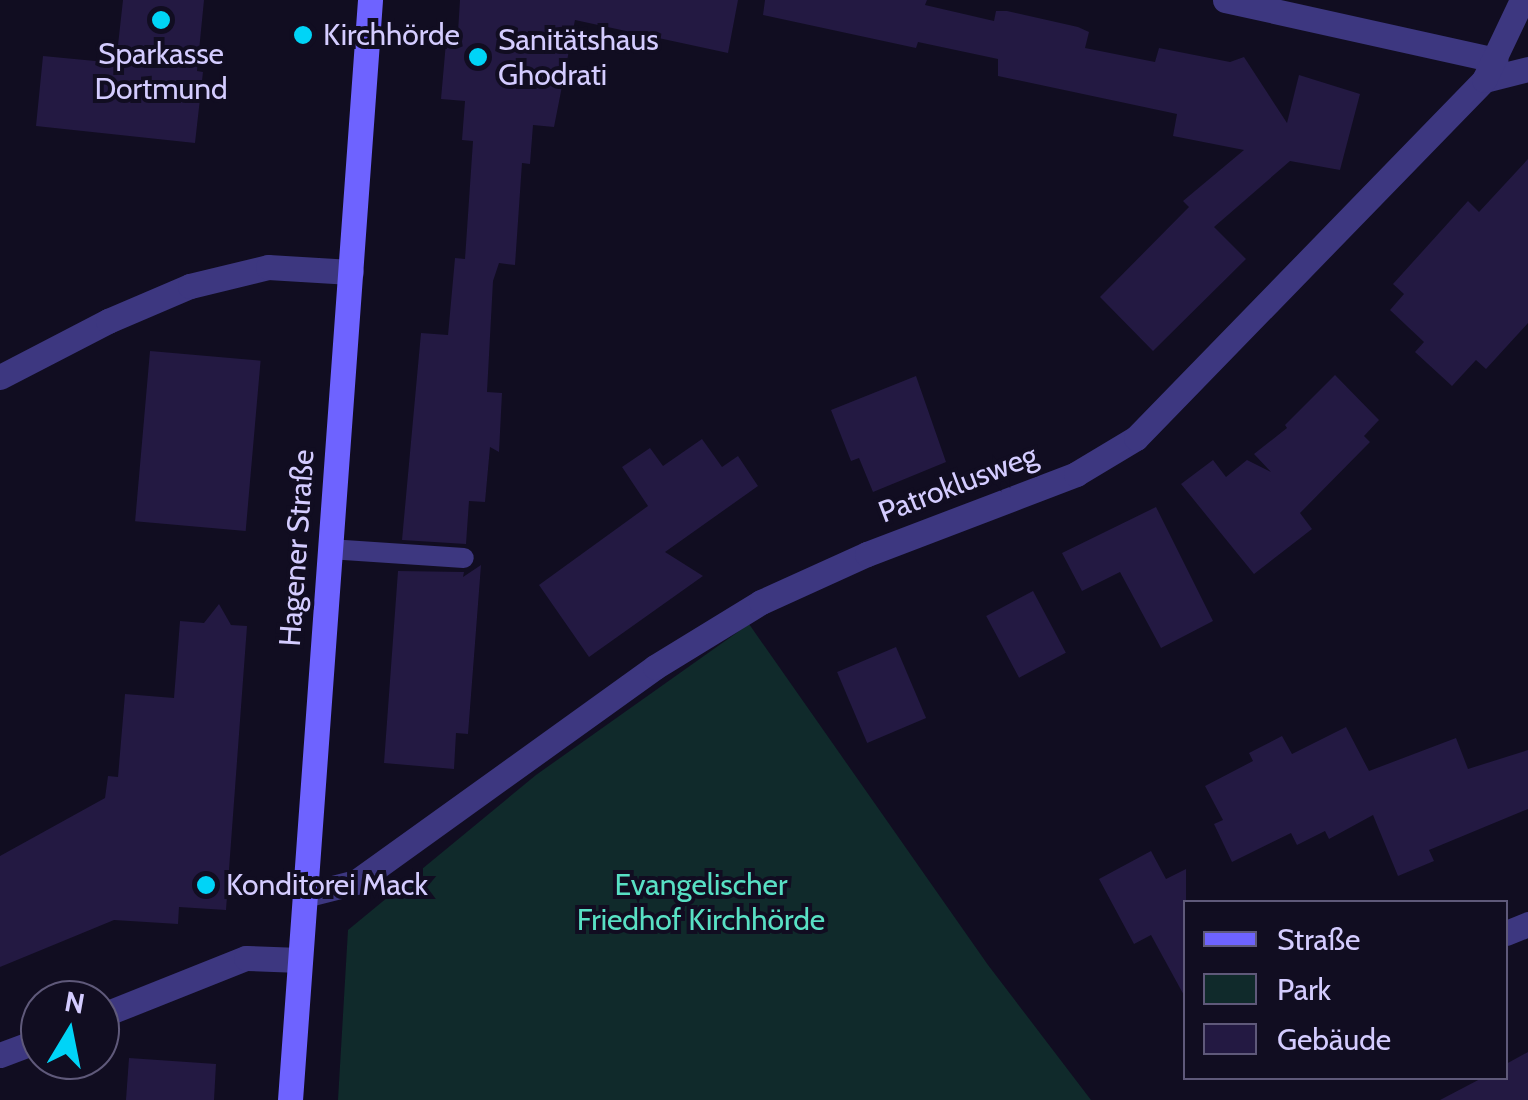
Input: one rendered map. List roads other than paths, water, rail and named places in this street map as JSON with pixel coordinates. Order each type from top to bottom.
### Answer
[{"type":"main road","name":"Hagener Straße","points":[[290,1100],[370,0]]},
{"type":"street","points":[[1225,0],[1489,70],[1528,69]]},
{"type":"street","name":"Patroklusweg","points":[[305,895],[356,882],[654,667],[761,602],[867,554],[1076,474],[1136,438],[1489,70],[1522,0]]},
{"type":"street","points":[[0,377],[108,321],[190,286],[268,267],[351,272]]},
{"type":"street","points":[[120,1008],[246,958],[300,960]]},
{"type":"lane","points":[[330,549],[464,558]]},
{"type":"place","name":"Sparkasse Dortmund","points":[[161,20]]},
{"type":"place","name":"Kirchhörde","points":[[303,35]]},
{"type":"place","name":"Sanitätshaus Ghodrati","points":[[478,57]]},
{"type":"place","name":"Konditorei Mack","points":[[206,885]]},
{"type":"park label","name":"Evangelischer Friedhof Kirchhörde","points":[[701,902]]}]
